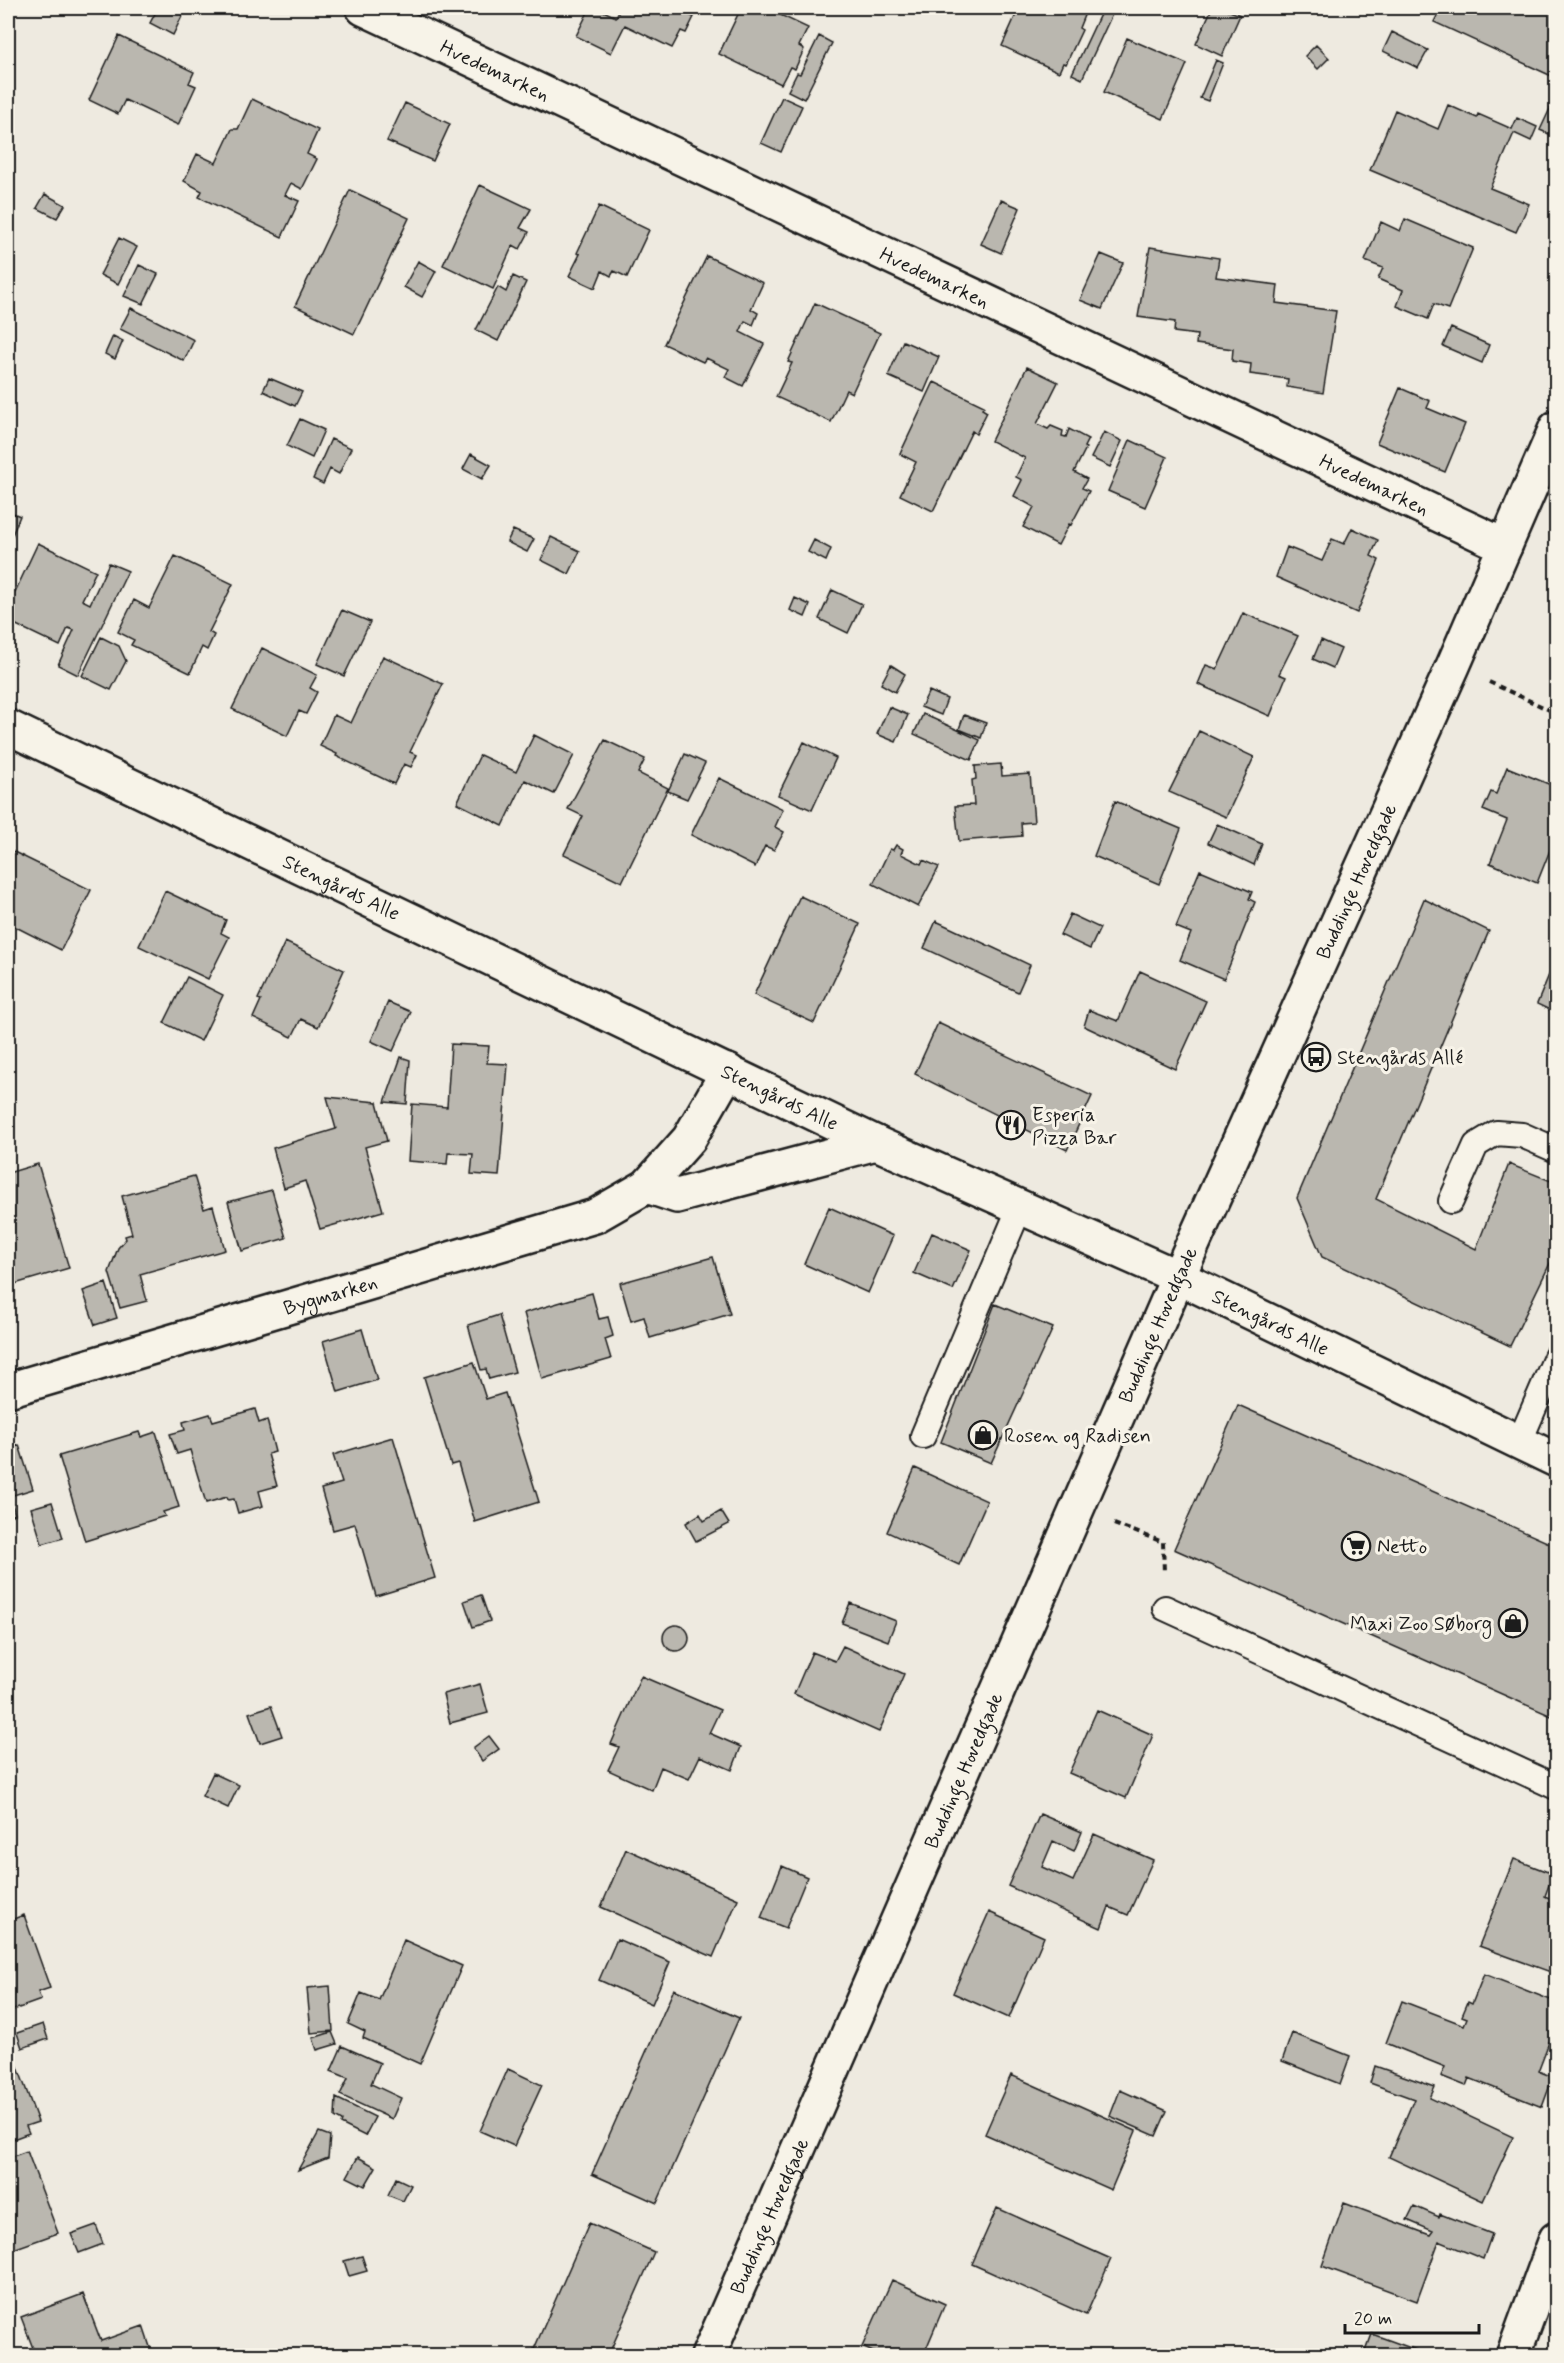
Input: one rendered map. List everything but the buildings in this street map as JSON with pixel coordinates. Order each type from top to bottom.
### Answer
[{"type":"street","name":"Hvedemarken","points":[[363,8],[1505,546]]},
{"type":"street","name":"Buddinge Hovedgade","points":[[708,2355],[1178,1277],[1453,666],[1557,428]]},
{"type":"street","name":"Stengårds Alle","points":[[8,727],[876,1143],[1178,1277],[1557,1460]]},
{"type":"street","name":"Bygmarken","points":[[8,1390],[595,1216],[647,1186],[689,1139],[728,1071]]},
{"type":"street","points":[[647,1186],[677,1196],[876,1143]]},
{"type":"street","points":[[1512,2355],[1557,2239]]},
{"type":"lane","points":[[1451,1202],[1476,1145],[1496,1133],[1522,1135],[1557,1150]]},
{"type":"lane","points":[[923,1436],[1020,1207]]},
{"type":"lane","points":[[1519,1443],[1557,1357]]},
{"type":"lane","points":[[1165,1608],[1557,1787]]},
{"type":"path","points":[[1453,666],[1557,713]]},
{"type":"path","points":[[1077,1510],[1163,1542],[1165,1608]]},
{"type":"place","name":"Stengårds Allé","points":[[1316,1057]]},
{"type":"place","name":"Esperia Pizza Bar","points":[[1011,1125]]},
{"type":"place","name":"Rosen og Radisen","points":[[983,1435]]},
{"type":"place","name":"Netto","points":[[1356,1546]]},
{"type":"place","name":"Maxi Zoo Søborg","points":[[1513,1623]]}]
